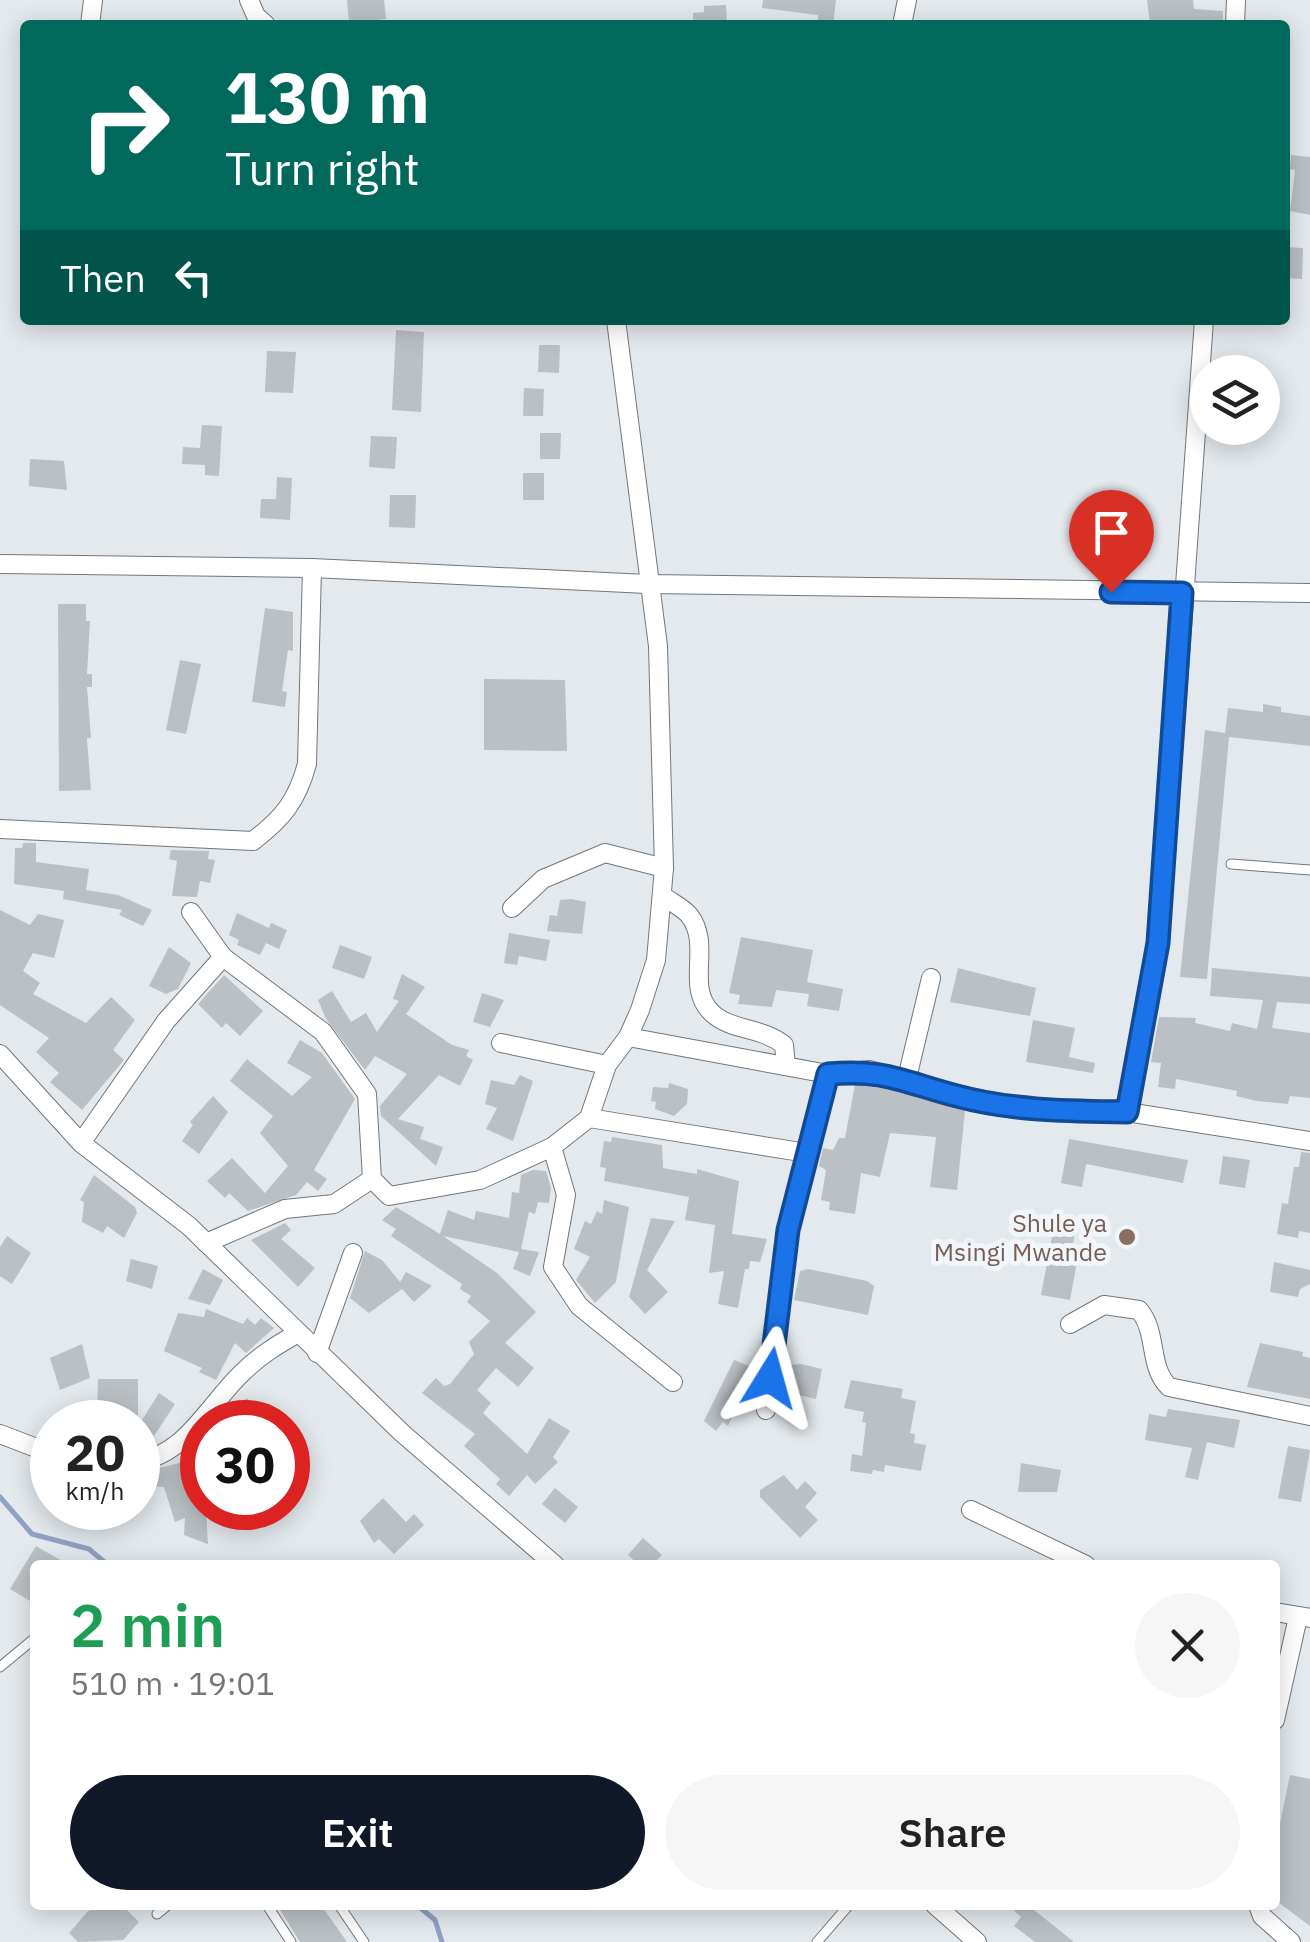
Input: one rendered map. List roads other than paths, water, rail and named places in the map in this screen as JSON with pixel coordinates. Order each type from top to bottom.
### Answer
[{"type":"street","points":[[191,912],[223,957],[323,1032],[368,1094],[372,1179],[388,1196],[480,1180],[552,1147],[588,1118],[607,1065],[628,1037],[656,960],[664,896],[661,703],[617,325]]},
{"type":"street","points":[[1127,1112],[1158,943],[1204,325]]},
{"type":"street","points":[[0,564],[312,568],[647,584],[1310,593]]},
{"type":"street","points":[[0,829],[252,841],[285,816],[299,794],[308,751],[312,568]]},
{"type":"street","points":[[512,908],[544,879],[605,854],[664,868]]},
{"type":"street","points":[[664,896],[689,914],[700,937],[701,995],[710,1012],[724,1021],[769,1033],[784,1045],[786,1066]]},
{"type":"street","points":[[80,1143],[166,1021],[223,957]]},
{"type":"street","points":[[907,1078],[931,978]]},
{"type":"street","points":[[628,1037],[828,1074],[870,1070],[957,1096],[1028,1108],[1127,1112],[1310,1141]]},
{"type":"street","points":[[501,1043],[607,1065]]},
{"type":"street","points":[[0,1054],[80,1143],[206,1243],[317,1353],[549,1560]]},
{"type":"street","points":[[766,1410],[788,1230],[828,1074]]},
{"type":"street","points":[[588,1118],[807,1153]]},
{"type":"street","points":[[552,1147],[566,1195],[553,1267],[579,1306],[673,1382]]},
{"type":"street","points":[[206,1243],[285,1209],[334,1204],[372,1179]]},
{"type":"street","points":[[317,1353],[353,1252]]},
{"type":"street","points":[[1070,1324],[1104,1304],[1139,1310],[1150,1327],[1160,1374],[1169,1387],[1310,1416]]},
{"type":"street","points":[[160,1452],[175,1446],[264,1352],[298,1332]]},
{"type":"street","points":[[0,1434],[30,1446]]},
{"type":"street","points":[[971,1510],[1076,1560]]},
{"type":"street","points":[[1280,1702],[1304,1618]]},
{"type":"street","points":[[942,1910],[977,1942]]},
{"type":"street","points":[[1260,1910],[1291,1942]]},
{"type":"lane","points":[[1232,864],[1310,870]]},
{"type":"lane","points":[[0,1668],[30,1642]]},
{"type":"lane","points":[[158,1914],[162,1910]]},
{"type":"lane","points":[[270,1910],[291,1942]]},
{"type":"lane","points":[[342,1910],[364,1942]]},
{"type":"lane","points":[[817,1942],[844,1910]]},
{"type":"waterway","points":[[0,1497],[32,1534],[89,1549],[102,1560]]},
{"type":"waterway","points":[[423,1910],[435,1920],[442,1942]]},
{"type":"place","name":"Shule ya Msingi Mwande","points":[[1127,1237]]}]
